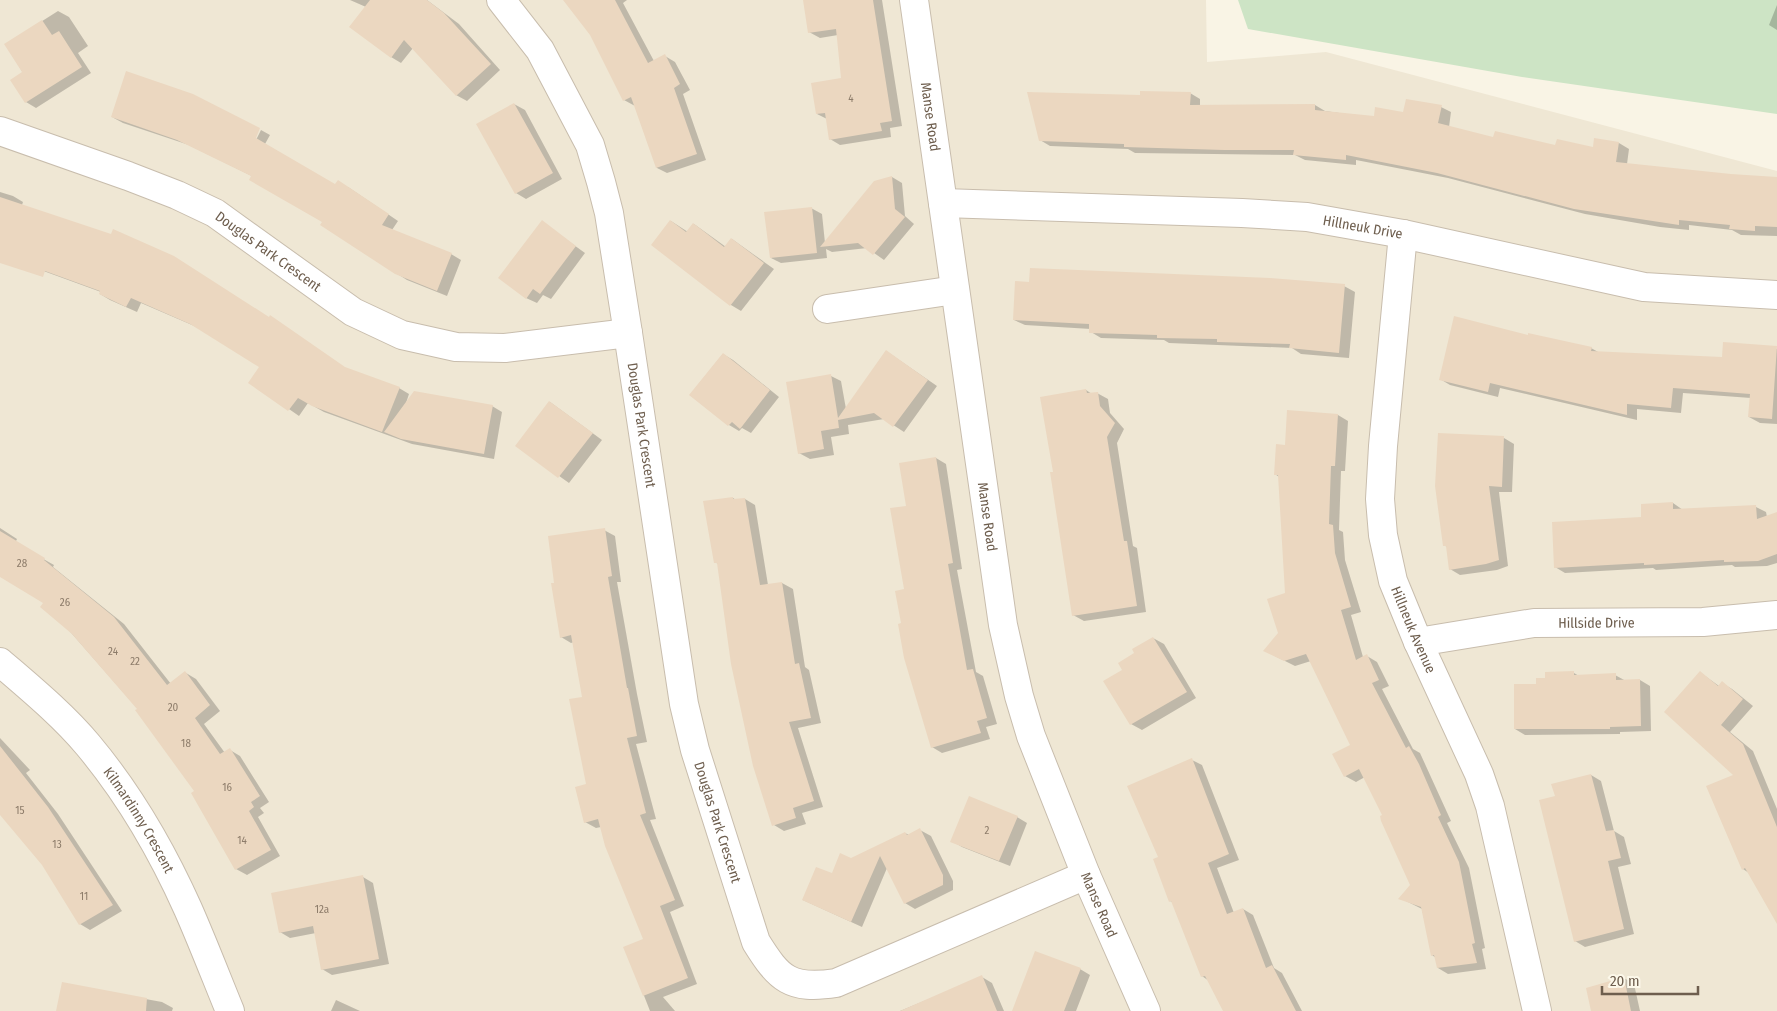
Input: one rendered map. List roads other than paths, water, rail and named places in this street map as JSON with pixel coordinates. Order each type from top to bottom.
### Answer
[{"type":"street","name":"Douglas Park Crescent","points":[[501,0],[540,50],[590,145],[609,213],[684,704],[695,750],[756,942],[770,966],[791,982],[813,986],[836,983],[1086,875]]},
{"type":"street","name":"Manse Road","points":[[914,0],[1004,624],[1019,696],[1031,736],[1086,875],[1146,1011]]},
{"type":"street","name":"Douglas Park Crescent","points":[[0,131],[178,195],[215,213],[353,312],[402,336],[456,347],[505,348],[628,333]]},
{"type":"street","name":"Hillneuk Drive","points":[[943,203],[1307,217],[1403,234],[1644,287],[1777,295]]},
{"type":"street","name":"Hillneuk Avenue","points":[[1403,234],[1383,446],[1380,499],[1383,535],[1393,581],[1418,642],[1482,782],[1492,816],[1538,1011]]},
{"type":"street","points":[[827,309],[955,290]]},
{"type":"street","name":"Hillside Drive","points":[[1418,642],[1534,623],[1703,622],[1777,615]]},
{"type":"street","name":"Kilmardinny Crescent","points":[[0,662],[37,694],[87,744],[121,788],[151,836],[188,908],[230,1011]]}]
